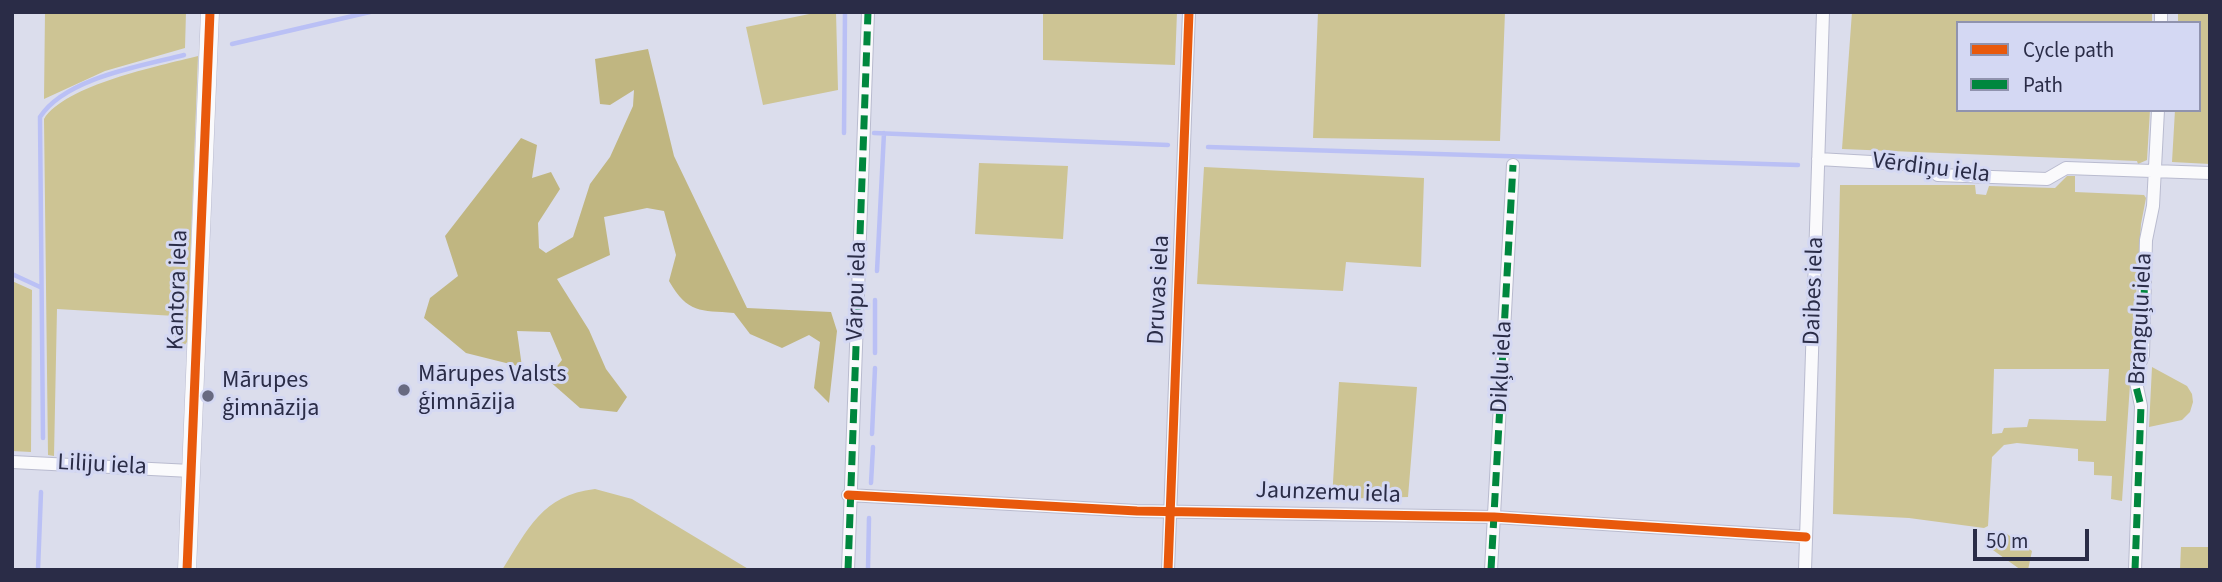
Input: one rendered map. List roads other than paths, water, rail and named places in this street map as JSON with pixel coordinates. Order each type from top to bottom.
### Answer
[{"type":"main road","name":"Kantora iela","points":[[187,570],[210,12]]},
{"type":"street","name":"Vārpu iela","points":[[848,570],[848,495],[868,12]]},
{"type":"street","name":"Druvas iela","points":[[1168,570],[1189,12]]},
{"type":"street","name":"Daibes iela","points":[[1805,570],[1823,12]]},
{"type":"street","name":"Branguļu iela","points":[[2135,570],[2141,406],[2135,377],[2143,355],[2146,240],[2153,206],[2158,112]]},
{"type":"street","name":"Vērdiņu iela","points":[[1818,159],[1924,165],[1938,175],[1960,176],[2047,179],[2066,168],[2210,173]]},
{"type":"street","name":"Dikļu iela","points":[[1491,570],[1513,164]]},
{"type":"street","name":"Liliju iela","points":[[12,462],[191,471]]},
{"type":"street","name":"Jaunzemu iela","points":[[848,495],[1169,511],[1494,517],[1806,537]]},
{"type":"waterway","points":[[232,44],[370,12]]},
{"type":"waterway","points":[[844,133],[845,12]]},
{"type":"waterway","points":[[43,438],[40,117],[67,92],[85,83],[126,69],[184,55]]},
{"type":"waterway","points":[[874,133],[1168,145]]},
{"type":"waterway","points":[[877,271],[884,133]]},
{"type":"waterway","points":[[1208,147],[1798,165]]},
{"type":"waterway","points":[[12,274],[40,287]]},
{"type":"waterway","points":[[875,300],[875,353]]},
{"type":"waterway","points":[[872,434],[875,368]]},
{"type":"waterway","points":[[871,483],[873,447]]},
{"type":"waterway","points":[[38,570],[41,492]]},
{"type":"waterway","points":[[868,570],[869,518]]},
{"type":"place","name":"Mārupes Valsts ģimnāzija","points":[[404,390]]},
{"type":"place","name":"Mārupes ģimnāzija","points":[[208,396]]}]
